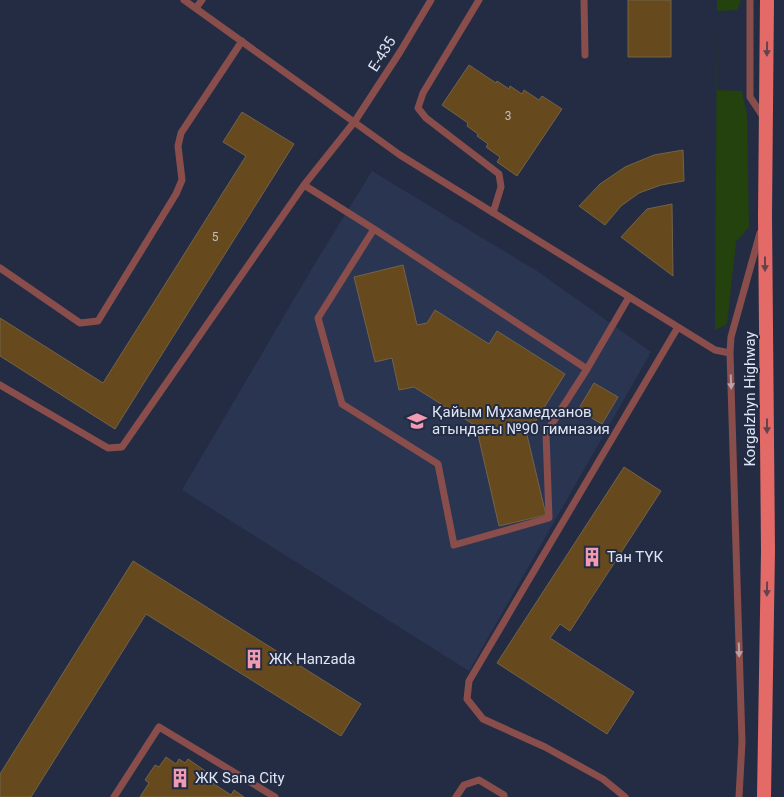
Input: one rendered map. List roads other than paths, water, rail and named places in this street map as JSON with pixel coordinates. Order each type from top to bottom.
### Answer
[{"type":"main road","name":"Korgalzhyn Highway","points":[[764,797],[768,552],[765,216],[767,0]]},
{"type":"lane","points":[[184,0],[400,155],[714,350],[730,353]]},
{"type":"lane","points":[[196,8],[202,0]]},
{"type":"lane","name":"Е-435","points":[[0,385],[108,448],[122,448],[304,185],[355,121],[431,0]]},
{"type":"lane","points":[[479,0],[423,94],[418,108],[426,118],[499,174],[502,187],[493,213]]},
{"type":"lane","points":[[584,0],[585,55]]},
{"type":"lane","points":[[750,0],[750,97],[766,122]]},
{"type":"lane","points":[[0,268],[80,323],[98,321],[176,194],[182,180],[178,146],[181,133],[242,41]]},
{"type":"lane","points":[[304,185],[587,369]]},
{"type":"lane","points":[[739,797],[742,742],[730,353],[731,338],[765,216]]},
{"type":"lane","points":[[374,229],[318,318],[342,404],[438,464],[454,545],[549,518],[546,433],[587,369],[629,297]]},
{"type":"lane","points":[[625,797],[603,779],[544,747],[483,719],[467,698],[469,681],[678,327]]},
{"type":"lane","points":[[114,797],[159,726],[275,797]]},
{"type":"lane","points":[[456,797],[464,784],[479,780],[504,795],[504,797]]},
{"type":"place","name":"Қайым Мұхамедханов атындағы №90 гимназия","points":[[417,421]]},
{"type":"place","name":"Тан ТҮК","points":[[592,557]]},
{"type":"place","name":"ЖК Hanzada","points":[[254,659]]},
{"type":"place","name":"ЖК Sana City","points":[[180,778]]}]
